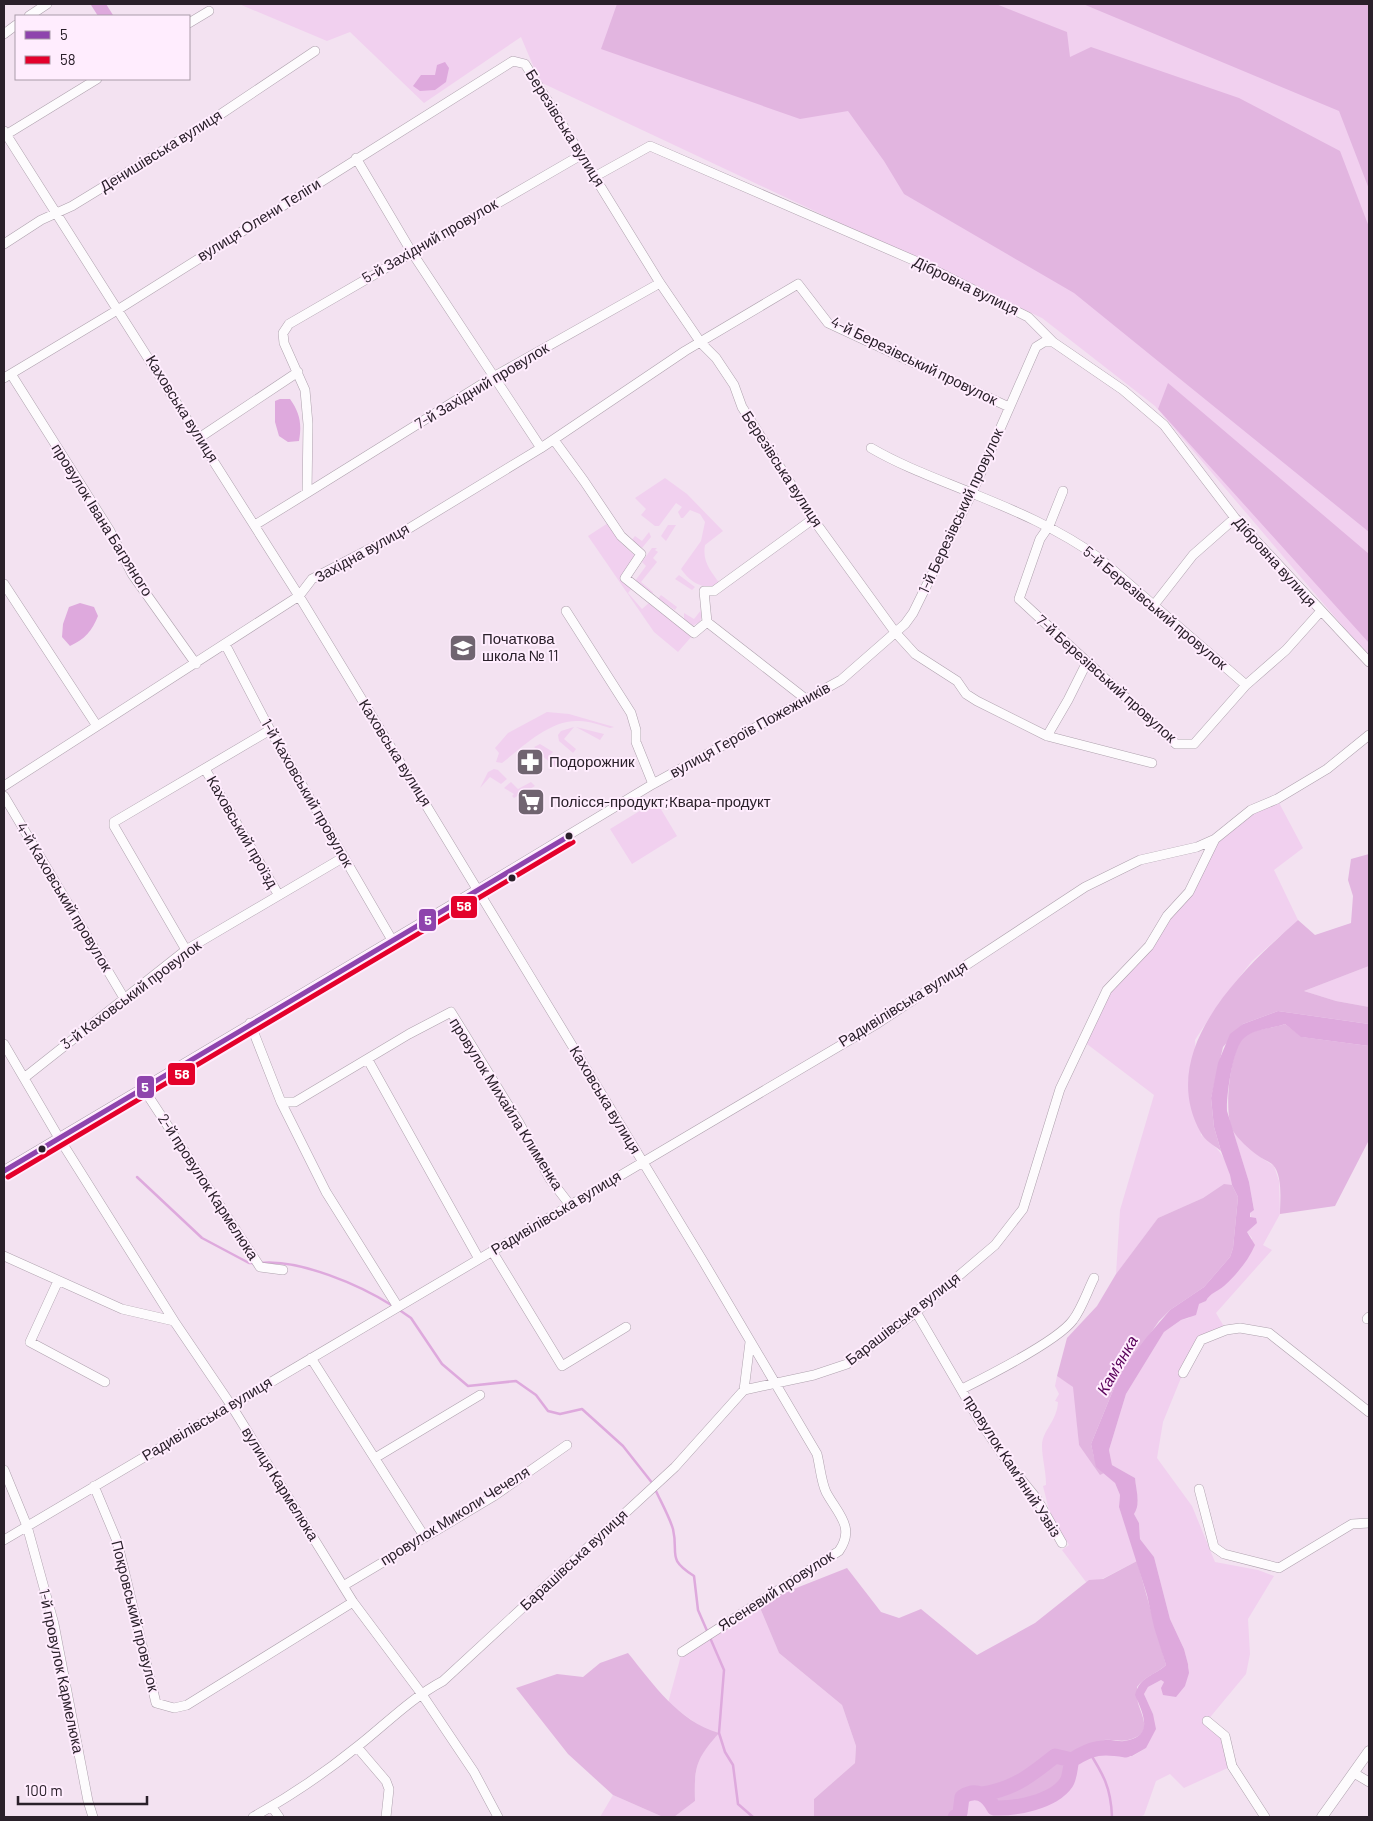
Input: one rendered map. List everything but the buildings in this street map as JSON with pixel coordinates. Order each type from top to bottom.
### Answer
[{"type":"street","points":[[30,15],[47,4]]},
{"type":"street","points":[[190,22],[209,11]]},
{"type":"street","points":[[4,34],[15,26]]},
{"type":"street","name":"Денишівська вулиця","points":[[4,244],[57,212],[72,206],[203,126],[314,51]]},
{"type":"street","name":"Березівська вулиця","points":[[513,61],[525,64],[596,176],[660,283],[701,343],[716,358],[734,385],[742,406],[814,519],[895,632],[916,654],[956,681],[966,694],[1047,736],[1152,763]]},
{"type":"street","name":"вулиця Олени Теліги","points":[[7,376],[119,309],[356,158],[513,61]]},
{"type":"street","points":[[5,134],[95,80]]},
{"type":"street","name":"Каховська вулиця","points":[[5,134],[119,309],[299,596],[479,889],[775,1383]]},
{"type":"street","name":"Дібровна вулиця","points":[[596,176],[650,146],[920,263],[1028,317],[1053,342],[1123,390],[1164,425],[1235,518],[1320,612],[1369,662]]},
{"type":"street","name":"5-й Західний провулок","points":[[298,372],[284,343],[283,333],[289,324],[411,251],[581,155]]},
{"type":"street","points":[[356,158],[411,251],[542,448]]},
{"type":"street","name":"7-й Західний провулок","points":[[254,525],[495,376],[660,283]]},
{"type":"street","name":"4-й Березівський провулок","points":[[701,343],[798,284],[828,323],[1009,407]]},
{"type":"street","name":"1-й Березівський провулок","points":[[895,632],[913,613],[972,493],[1036,347],[1044,342],[1053,342]]},
{"type":"street","name":"Західна вулиця","points":[[4,786],[299,596],[312,579],[408,529],[542,448],[701,343]]},
{"type":"street","points":[[200,438],[298,372],[305,390],[308,424],[307,493]]},
{"type":"street","name":"провулок Івана Багряного","points":[[7,376],[110,531],[132,574],[196,664]]},
{"type":"street","points":[[554,440],[621,536],[641,554],[625,578],[694,633],[707,622]]},
{"type":"street","name":"5-й Березівський провулок","points":[[871,448],[899,464],[1049,526],[1099,558],[1246,685]]},
{"type":"street","name":"7-й Березівський провулок","points":[[1063,491],[1049,526],[1040,538],[1019,599],[1176,744],[1194,744],[1246,685],[1286,650],[1320,612]]},
{"type":"street","points":[[1154,605],[1193,555],[1235,518]]},
{"type":"street","points":[[807,700],[707,622],[704,591],[714,591],[814,519]]},
{"type":"street","points":[[4,584],[97,726]]},
{"type":"street","points":[[566,611],[631,712],[636,730],[636,742],[653,784]]},
{"type":"street","name":"вулиця Героїв Пожежників","points":[[4,1172],[653,784],[841,680],[895,632]]},
{"type":"street","name":"1-й Каховський провулок","points":[[225,644],[270,730],[392,940]]},
{"type":"street","points":[[1047,736],[1087,662]]},
{"type":"street","points":[[186,950],[113,824],[115,820],[206,769],[270,730]]},
{"type":"street","name":"Барашівська вулиця","points":[[253,1817],[272,1807],[357,1747],[421,1693],[443,1681],[675,1467],[744,1390],[814,1376],[848,1364],[916,1312],[995,1245],[1023,1209],[1060,1089],[1107,990],[1149,946],[1167,916],[1189,892],[1215,839],[1251,810],[1277,799],[1327,769],[1369,735]]},
{"type":"street","name":"Каховський проїзд","points":[[206,769],[278,894]]},
{"type":"street","name":"4-й Каховський провулок","points":[[4,796],[124,998]]},
{"type":"street","name":"Радивілівська вулиця","points":[[4,1540],[642,1161],[875,1025],[1085,887],[1140,860],[1191,848],[1215,839]]},
{"type":"street","points":[[1191,848],[1199,855],[1199,871]]},
{"type":"street","name":"3-й Каховський провулок","points":[[24,1078],[186,950],[278,894],[344,857]]},
{"type":"street","name":"провулок Михайла Клименка","points":[[281,1102],[295,1102],[409,1034],[451,1012],[518,1121],[550,1179],[570,1205]]},
{"type":"street","points":[[250,1024],[281,1102],[326,1192],[398,1307]]},
{"type":"street","name":"вулиця Кармелюка","points":[[4,1044],[59,1138],[174,1321],[231,1405],[353,1602],[421,1693],[474,1772],[498,1817]]},
{"type":"street","points":[[368,1060],[479,1259]]},
{"type":"street","name":"2-й провулок Кармелюка","points":[[144,1088],[260,1267],[283,1270]]},
{"type":"street","points":[[492,1251],[562,1366],[626,1327]]},
{"type":"street","points":[[4,1256],[122,1309],[174,1321]]},
{"type":"street","points":[[962,1389],[995,1372],[1062,1330],[1073,1320],[1094,1278]]},
{"type":"street","points":[[58,1281],[30,1342],[105,1382]]},
{"type":"street","name":"провулок Камʼяний Узвіз","points":[[916,1312],[979,1420],[1008,1462],[1037,1498],[1062,1543]]},
{"type":"street","points":[[1183,1373],[1201,1340],[1226,1330],[1254,1329],[1269,1333],[1369,1412]]},
{"type":"street","points":[[744,1390],[750,1342]]},
{"type":"street","points":[[311,1358],[424,1536]]},
{"type":"street","name":"Ясеневий провулок","points":[[682,1652],[839,1550],[845,1542],[846,1530],[840,1513],[826,1490],[817,1454],[775,1383]]},
{"type":"street","points":[[375,1458],[480,1395]]},
{"type":"street","name":"провулок Миколи Чечеля","points":[[343,1586],[494,1496],[567,1445]]},
{"type":"street","name":"1-й провулок Кармелюка","points":[[4,1470],[27,1526],[54,1624],[88,1801],[94,1817]]},
{"type":"street","name":"Покровський провулок","points":[[94,1486],[117,1541],[156,1703],[174,1708],[186,1705],[353,1602]]},
{"type":"street","points":[[1199,1489],[1214,1547],[1224,1554],[1279,1568],[1352,1524],[1369,1523]]},
{"type":"street","points":[[1207,1721],[1225,1736],[1232,1766],[1265,1817]]},
{"type":"street","points":[[357,1747],[386,1781],[389,1789],[386,1817]]},
{"type":"street","points":[[1322,1817],[1369,1751]]},
{"type":"street","points":[[1354,1773],[1369,1782]]},
{"type":"street","points":[[272,1807],[279,1817]]},
{"type":"shaded area","points":[[106,4],[113,15],[97,15],[91,5]]},
{"type":"shaded area","points":[[239,4],[1369,4],[1369,657],[1155,406],[1042,318],[540,82],[521,37],[424,103],[350,32],[327,41]]},
{"type":"shaded area","points":[[617,4],[996,4],[1067,32],[1070,57],[1091,47],[1239,98],[1340,151],[1369,227],[1369,532],[1074,293],[904,194],[884,161],[848,111],[800,119],[601,49]]},
{"type":"shaded area","points":[[1083,4],[1369,4],[1369,189],[1339,111]]},
{"type":"shaded area","points":[[445,62],[449,68],[446,82],[435,90],[420,91],[413,86],[421,75],[435,75],[437,65]]},
{"type":"shaded area","points":[[1168,383],[1369,554],[1369,643],[1158,409]]},
{"type":"shaded area","points":[[290,399],[296,409],[300,424],[299,441],[288,442],[279,436],[275,422],[275,401]]},
{"type":"shaded area","points":[[665,478],[687,494],[723,531],[705,545],[704,551],[708,566],[720,584],[709,587],[703,586],[694,582],[681,569],[701,541],[705,522],[700,514],[690,510],[681,518],[678,512],[682,507],[676,503],[659,526],[655,526],[641,515],[646,509],[635,498]]},
{"type":"shaded area","points":[[608,523],[621,543],[634,555],[634,559],[620,579],[632,588],[628,593],[642,609],[650,602],[692,636],[678,652],[654,632],[588,536]]},
{"type":"shaded area","points":[[668,525],[676,525],[666,541],[661,536]]},
{"type":"shaded area","points":[[649,532],[651,537],[642,548],[631,541],[635,536],[642,541]]},
{"type":"shaded area","points":[[652,548],[657,548],[655,550],[658,552],[653,558],[657,562],[641,582],[653,592],[652,594],[635,581],[646,566],[642,562]]},
{"type":"shaded area","points":[[679,575],[695,587],[692,590],[675,579]]},
{"type":"shaded area","points":[[661,595],[677,607],[675,610],[658,599]]},
{"type":"shaded area","points":[[80,603],[94,607],[98,616],[87,634],[70,646],[62,637],[63,624],[69,607]]},
{"type":"shaded area","points":[[705,605],[700,622],[692,626],[684,620],[684,613],[694,619]]},
{"type":"shaded area","points":[[547,712],[569,714],[614,727],[610,728],[583,721],[558,724],[538,735],[502,763],[496,762],[499,753],[495,748],[508,733]]},
{"type":"shaded area","points":[[574,727],[564,739],[576,749],[573,753],[559,741],[558,735],[561,731]]},
{"type":"shaded area","points":[[576,727],[604,734],[600,740]]},
{"type":"shaded area","points":[[540,744],[553,752],[550,755],[561,766],[556,767],[541,755],[542,753],[534,747]]},
{"type":"shaded area","points":[[494,769],[498,770],[507,779],[501,784],[490,777],[480,788],[488,772]]},
{"type":"shaded area","points":[[511,782],[518,789],[531,782],[535,786],[514,798],[512,796],[514,794],[504,788]]},
{"type":"shaded area","points":[[1277,799],[1303,848],[1274,870],[1298,920],[1252,961],[1219,1003],[1195,1040],[1201,1135],[1214,1145],[1226,1162],[1232,1185],[1223,1185],[1203,1198],[1158,1218],[1116,1274],[1120,1210],[1154,1095],[1083,1041],[1107,990],[1189,892],[1215,839]]},
{"type":"shaded area","points":[[656,801],[677,836],[632,864],[610,829]]},
{"type":"shaded area","points":[[1369,854],[1369,966],[1304,991],[1336,1001],[1369,1007],[1369,1024],[1278,1011],[1243,1024],[1223,1047],[1211,1098],[1214,1127],[1221,1151],[1202,1136],[1190,1102],[1189,1072],[1197,1043],[1211,1014],[1253,963],[1298,920],[1315,935],[1351,923],[1353,896],[1348,880],[1351,859]]},
{"type":"shaded area","points":[[1369,966],[1369,1007],[1336,1001],[1304,991]]},
{"type":"shaded area","points":[[1278,1011],[1369,1024],[1369,1046],[1301,1037],[1285,1024],[1258,1030],[1248,1035],[1240,1043],[1237,1051],[1229,1084],[1227,1111],[1249,1182],[1254,1210],[1250,1213],[1250,1217],[1256,1218],[1257,1223],[1247,1232],[1255,1245],[1246,1262],[1233,1277],[1206,1301],[1199,1304],[1196,1315],[1181,1320],[1164,1332],[1126,1394],[1109,1450],[1112,1465],[1135,1478],[1138,1501],[1134,1514],[1139,1523],[1140,1539],[1154,1557],[1170,1619],[1184,1649],[1189,1673],[1185,1686],[1176,1697],[1163,1695],[1161,1688],[1164,1682],[1161,1680],[1148,1687],[1144,1694],[1153,1714],[1156,1729],[1146,1748],[1132,1756],[1108,1755],[1104,1740],[1124,1741],[1134,1739],[1140,1735],[1144,1723],[1135,1695],[1137,1689],[1144,1680],[1166,1665],[1154,1627],[1147,1595],[1119,1507],[1120,1495],[1115,1483],[1096,1467],[1091,1444],[1125,1366],[1170,1310],[1204,1287],[1230,1257],[1233,1248],[1238,1197],[1232,1185],[1214,1127],[1211,1098],[1218,1063],[1230,1034],[1243,1024]]},
{"type":"shaded area","points":[[1285,1024],[1302,1037],[1369,1046],[1369,1140],[1335,1206],[1280,1214],[1280,1189],[1276,1170],[1273,1165],[1248,1147],[1233,1131],[1228,1111],[1228,1098],[1234,1057],[1242,1039],[1251,1033]]},
{"type":"shaded area","points":[[1233,1131],[1257,1155],[1274,1166],[1279,1181],[1280,1214],[1263,1245],[1272,1250],[1216,1313],[1226,1330],[1201,1340],[1183,1373],[1163,1422],[1157,1458],[1192,1506],[1215,1562],[1258,1570],[1274,1576],[1248,1619],[1250,1654],[1246,1674],[1207,1721],[1225,1736],[1232,1766],[1184,1788],[1170,1774],[1156,1781],[1144,1815],[1139,1817],[955,1817],[960,1813],[962,1797],[967,1794],[981,1794],[994,1808],[1011,1809],[1066,1783],[1072,1760],[1088,1750],[1105,1747],[1108,1755],[1133,1756],[1146,1748],[1153,1714],[1144,1694],[1148,1687],[1161,1680],[1164,1682],[1163,1685],[1185,1686],[1189,1668],[1184,1649],[1170,1619],[1154,1557],[1140,1539],[1139,1523],[1134,1514],[1138,1502],[1135,1478],[1112,1465],[1109,1450],[1126,1394],[1164,1332],[1181,1320],[1189,1318],[1199,1304],[1206,1301],[1208,1297],[1237,1272],[1246,1258],[1252,1238],[1247,1232],[1253,1226],[1250,1213],[1254,1209],[1249,1182]]},
{"type":"shaded area","points":[[1224,1184],[1232,1185],[1238,1197],[1233,1248],[1230,1257],[1204,1287],[1170,1310],[1159,1321],[1116,1383],[1091,1444],[1094,1457],[1104,1473],[1100,1475],[1079,1445],[1073,1387],[1057,1376],[1067,1338],[1097,1306],[1116,1274],[1158,1218],[1203,1198]]},
{"type":"shaded area","points":[[1057,1376],[1074,1387],[1079,1445],[1115,1483],[1120,1495],[1119,1507],[1137,1561],[1102,1579],[1086,1582],[1062,1550],[1069,1545],[1050,1514],[1043,1486],[1046,1485],[1042,1446],[1044,1435],[1057,1409],[1058,1402],[1055,1401],[1059,1394],[1055,1386]]},
{"type":"shaded area","points":[[1137,1561],[1166,1665],[1137,1687],[1138,1703],[1144,1720],[1141,1734],[1125,1741],[1104,1740],[1105,1747],[1088,1750],[1072,1760],[1066,1783],[1060,1790],[1043,1800],[1023,1806],[994,1808],[990,1801],[975,1792],[962,1797],[960,1813],[955,1817],[814,1817],[814,1799],[855,1763],[856,1746],[842,1705],[779,1653],[758,1603],[847,1568],[881,1612],[899,1618],[921,1609],[977,1655],[1035,1623],[1089,1580],[1103,1579]]},
{"type":"shaded area","points":[[758,1603],[779,1653],[842,1705],[856,1746],[855,1763],[814,1799],[814,1817],[674,1817],[695,1801],[695,1780],[698,1764],[705,1750],[718,1733],[704,1729],[668,1703],[682,1652]]},
{"type":"shaded area","points":[[628,1653],[657,1689],[679,1711],[691,1720],[719,1733],[705,1750],[698,1764],[695,1780],[695,1801],[674,1817],[663,1817],[613,1795],[568,1754],[516,1688],[557,1674],[583,1677],[600,1663]]},
{"type":"shaded area","points":[[613,1795],[663,1817],[600,1817]]},
{"type":"waterway","points":[[137,1177],[202,1238],[249,1263],[255,1263]]},
{"type":"waterway","points":[[260,1263],[276,1263],[311,1269],[347,1282],[393,1306]]},
{"type":"waterway","points":[[398,1309],[411,1318],[442,1364],[468,1386],[516,1381],[536,1395],[548,1411],[560,1414],[582,1409],[623,1446],[653,1484]]},
{"type":"waterway","points":[[655,1489],[673,1529],[677,1560],[685,1570],[694,1576],[698,1610],[724,1670],[719,1733],[725,1752],[733,1765],[738,1804],[753,1817]]},
{"type":"waterway","name":"Кам'янка","points":[[955,1817],[960,1813],[962,1797],[967,1794],[981,1794],[988,1799],[994,1808],[1023,1806],[1043,1800],[1060,1790],[1067,1781],[1072,1760],[1079,1756],[1098,1749],[1126,1750]]},
{"type":"waterway","points":[[1088,1750],[1098,1766],[1108,1789],[1112,1817]]},
{"type":"waterway","points":[[982,1794],[1003,1789],[1021,1781],[1055,1756],[1072,1760]]},
{"type":"transit line","name":"5","points":[[4,1171],[569,836]]},
{"type":"transit line","name":"58","points":[[8,1177],[573,842]]},
{"type":"place","name":"Початкова школа № 11","points":[[463,648]]},
{"type":"place","name":"Подорожник","points":[[530,762]]},
{"type":"place","name":"Полісся-продукт;Квара-продукт","points":[[531,802]]}]
